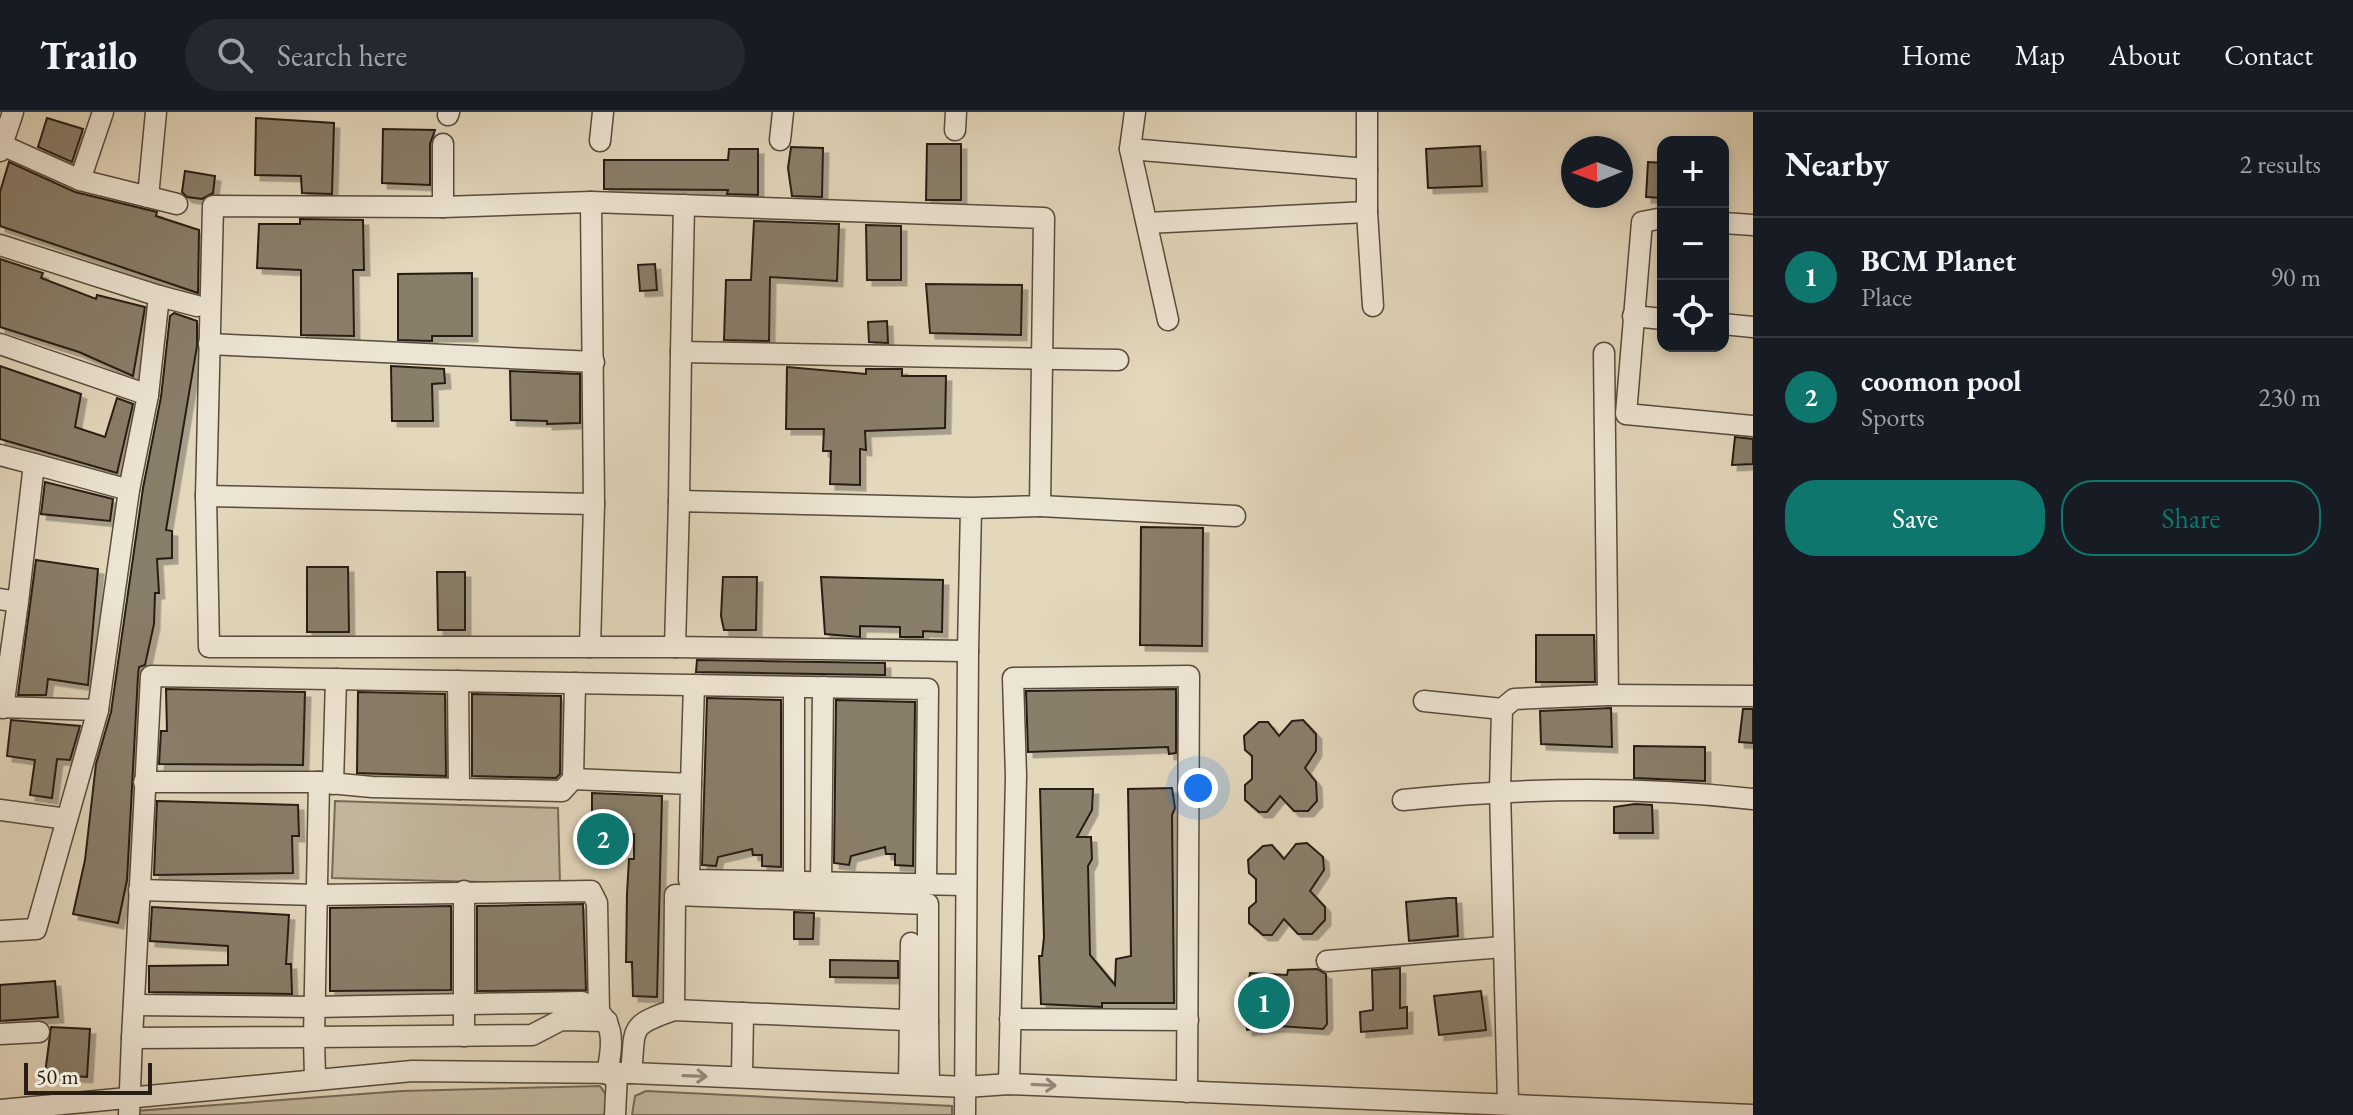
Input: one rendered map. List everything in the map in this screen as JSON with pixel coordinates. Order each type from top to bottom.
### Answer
[{"type":"street","points":[[13,112],[1,148],[80,180],[177,204]]},
{"type":"street","points":[[80,180],[103,112]]},
{"type":"street","points":[[148,197],[156,112]]},
{"type":"street","points":[[600,141],[603,112]]},
{"type":"street","points":[[780,140],[783,112]]},
{"type":"street","points":[[1135,112],[1130,149],[1168,320]]},
{"type":"street","points":[[1367,112],[1367,212],[1373,306]]},
{"type":"street","points":[[443,144],[443,207]]},
{"type":"street","points":[[1130,149],[1367,169]]},
{"type":"street","points":[[590,647],[594,504],[591,202]]},
{"type":"street","points":[[968,651],[675,647],[209,647],[206,496],[213,206],[443,207],[591,202],[1044,218],[1040,506]]},
{"type":"street","points":[[675,647],[684,205]]},
{"type":"street","points":[[1147,223],[1367,212]]},
{"type":"street","points":[[1657,219],[1642,222],[1626,414],[1753,426]]},
{"type":"street","points":[[1729,223],[1753,225]]},
{"type":"street","points":[[0,245],[197,306]]},
{"type":"street","points":[[0,931],[36,929],[98,710],[129,490],[148,395],[159,296]]},
{"type":"street","points":[[1633,316],[1657,318]]},
{"type":"street","points":[[1729,325],[1753,327]]},
{"type":"street","points":[[0,344],[148,395]]},
{"type":"street","points":[[209,344],[594,362]]},
{"type":"street","points":[[681,352],[1118,360]]},
{"type":"street","points":[[1604,353],[1608,695]]},
{"type":"street","points":[[0,455],[129,490]]},
{"type":"street","points":[[34,464],[9,601],[1,708],[98,710]]},
{"type":"street","points":[[206,496],[594,504]]},
{"type":"street","points":[[679,501],[971,508],[1040,506],[1235,516]]},
{"type":"street","points":[[965,1115],[971,508]]},
{"type":"street","points":[[129,1105],[151,676],[928,689],[926,884]]},
{"type":"street","points":[[1009,1084],[1016,776],[1013,678],[1189,676],[1187,1092]]},
{"type":"street","points":[[315,1078],[317,895],[336,679]]},
{"type":"street","points":[[458,681],[459,789]]},
{"type":"street","points":[[144,782],[326,783],[562,791],[573,779],[575,683]]},
{"type":"street","points":[[694,685],[689,880],[965,885]]},
{"type":"street","points":[[794,687],[794,883]]},
{"type":"street","points":[[821,883],[823,687]]},
{"type":"street","points":[[1424,701],[1502,709],[1514,699],[1608,695],[1753,696]]},
{"type":"street","points":[[1502,709],[1500,790],[1508,1103]]},
{"type":"street","points":[[573,779],[691,784]]},
{"type":"street","points":[[1403,800],[1500,790],[1706,794],[1753,799]]},
{"type":"street","points":[[0,810],[67,819]]},
{"type":"street","points":[[139,890],[317,895],[591,891],[597,903],[603,1016],[613,1041],[618,1074],[615,1115]]},
{"type":"street","points":[[464,891],[464,1036]]},
{"type":"street","points":[[674,1010],[675,895],[928,904],[919,1020],[919,1084]]},
{"type":"street","points":[[911,943],[919,1020]]},
{"type":"street","points":[[1327,961],[1503,947]]},
{"type":"street","points":[[134,1005],[314,1007],[582,1002],[603,1016]]},
{"type":"street","points":[[618,1074],[636,1027],[643,1021],[674,1010],[919,1020]]},
{"type":"street","points":[[742,1077],[743,1013]]},
{"type":"street","points":[[132,1038],[532,1035],[549,1023],[603,1016]]},
{"type":"street","points":[[1010,1019],[1188,1020]]},
{"type":"street","points":[[0,1034],[39,1032]]},
{"type":"street","points":[[0,1110],[129,1105],[315,1078],[412,1071],[742,1077],[966,1087],[1009,1084],[1753,1115]]},
{"type":"shaded area","points":[[335,801],[558,808],[560,884],[332,878]]},
{"type":"shaded area","points":[[600,1086],[609,1099],[608,1115],[135,1115],[135,1111],[402,1091]]},
{"type":"shaded area","points":[[646,1091],[952,1106],[952,1115],[632,1115],[635,1096]]},
{"type":"building","points":[[47,118],[83,129],[72,162],[38,147]]},
{"type":"building","points":[[256,118],[334,123],[332,194],[302,193],[301,176],[255,175]]},
{"type":"building","points":[[383,129],[435,130],[430,144],[430,185],[382,183]]},
{"type":"building","points":[[927,144],[961,144],[961,200],[926,200]]},
{"type":"building","points":[[1480,146],[1482,186],[1428,188],[1426,149]]},
{"type":"building","points":[[791,147],[823,148],[822,197],[792,196],[788,168]]},
{"type":"building","points":[[729,149],[758,149],[758,195],[727,194],[728,190],[604,189],[604,160],[728,160]]},
{"type":"building","points":[[9,162],[75,192],[157,212],[156,216],[199,230],[198,293],[0,226],[0,192]]},
{"type":"building","points":[[1648,162],[1657,163],[1657,198],[1646,197]]},
{"type":"building","points":[[185,171],[215,176],[213,193],[202,199],[187,197],[182,192]]},
{"type":"building","points":[[300,219],[363,220],[364,270],[353,270],[354,336],[301,335],[301,270],[257,268],[259,224],[300,224]]},
{"type":"building","points":[[754,221],[839,224],[837,281],[770,277],[769,341],[724,340],[726,280],[751,280]]},
{"type":"building","points":[[866,225],[901,226],[901,280],[867,280]]},
{"type":"building","points":[[0,259],[43,273],[41,278],[96,299],[97,295],[145,307],[133,376],[79,352],[0,327]]},
{"type":"building","points":[[655,264],[657,290],[640,291],[638,265]]},
{"type":"building","points":[[472,273],[472,336],[432,336],[432,341],[398,340],[398,274]]},
{"type":"building","points":[[926,284],[1022,285],[1021,335],[930,333]]},
{"type":"building","points":[[174,313],[197,321],[197,346],[166,530],[172,531],[172,558],[157,559],[159,593],[155,593],[154,624],[145,665],[139,667],[127,880],[118,923],[73,914],[85,860],[96,764],[111,712],[143,488],[161,397],[170,316]]},
{"type":"building","points":[[887,321],[888,343],[869,342],[868,322]]},
{"type":"building","points":[[0,366],[81,394],[75,427],[105,437],[117,398],[133,404],[117,473],[0,439]]},
{"type":"building","points":[[391,366],[444,369],[445,383],[432,384],[433,421],[392,421]]},
{"type":"building","points":[[787,367],[866,374],[866,369],[902,369],[902,376],[946,376],[945,428],[865,431],[866,450],[860,449],[860,485],[830,484],[831,451],[823,451],[824,429],[786,429]]},
{"type":"building","points":[[510,371],[580,374],[580,423],[547,424],[547,421],[511,420]]},
{"type":"building","points":[[1735,437],[1753,439],[1753,464],[1732,465]]},
{"type":"building","points":[[45,482],[113,499],[110,521],[41,514]]},
{"type":"building","points":[[1141,527],[1203,528],[1202,646],[1140,645]]},
{"type":"building","points":[[36,560],[98,569],[88,685],[48,679],[46,695],[18,695]]},
{"type":"building","points":[[307,567],[348,567],[349,632],[307,632]]},
{"type":"building","points":[[437,572],[465,572],[465,630],[438,630]]},
{"type":"building","points":[[723,577],[757,577],[756,630],[724,630],[721,616]]},
{"type":"building","points":[[821,577],[943,580],[942,632],[923,631],[923,637],[900,637],[900,627],[860,626],[860,637],[825,634]]},
{"type":"building","points":[[1536,635],[1594,635],[1595,682],[1536,682]]},
{"type":"building","points":[[697,660],[885,663],[885,675],[696,672]]},
{"type":"building","points":[[166,689],[305,692],[303,765],[159,764],[161,731],[167,731]]},
{"type":"building","points":[[1176,689],[1176,753],[1169,754],[1168,747],[1028,752],[1026,691]]},
{"type":"building","points":[[358,692],[445,694],[446,776],[357,773]]},
{"type":"building","points":[[472,694],[561,696],[560,774],[556,778],[472,776]]},
{"type":"building","points":[[707,698],[781,700],[781,867],[762,866],[762,855],[753,855],[752,849],[718,857],[716,866],[702,865]]},
{"type":"building","points":[[836,700],[915,702],[913,866],[895,865],[895,854],[886,854],[885,847],[851,856],[849,865],[834,863]]},
{"type":"building","points":[[1611,708],[1612,747],[1541,744],[1540,711]]},
{"type":"building","points":[[1743,709],[1753,709],[1753,743],[1739,742]]},
{"type":"building","points":[[11,720],[80,726],[70,760],[57,759],[52,798],[30,795],[35,760],[7,756]]},
{"type":"building","points":[[1303,720],[1316,734],[1316,751],[1305,768],[1316,782],[1317,801],[1308,811],[1294,811],[1280,796],[1267,812],[1259,812],[1245,800],[1245,785],[1252,779],[1252,756],[1245,750],[1244,736],[1259,722],[1268,722],[1279,736],[1292,721]]},
{"type":"building","points":[[1634,746],[1705,747],[1705,781],[1634,778]]},
{"type":"building","points":[[1172,788],[1175,808],[1172,815],[1174,1003],[1102,1003],[1102,1007],[1041,1004],[1039,956],[1042,956],[1044,937],[1040,789],[1093,789],[1092,810],[1077,837],[1091,837],[1092,859],[1088,866],[1090,955],[1115,985],[1116,959],[1131,956],[1128,789]]},
{"type":"building","points":[[592,793],[662,796],[657,997],[633,996],[632,962],[626,962],[629,859],[634,859],[634,834],[628,833],[629,825],[592,824]]},
{"type":"building","points":[[157,801],[298,805],[299,836],[292,836],[293,873],[154,875]]},
{"type":"building","points":[[1652,805],[1653,833],[1614,833],[1614,807]]},
{"type":"building","points":[[1307,843],[1323,857],[1324,870],[1310,891],[1325,907],[1325,920],[1312,934],[1298,934],[1284,919],[1272,935],[1263,935],[1249,923],[1249,908],[1256,902],[1256,879],[1249,873],[1248,860],[1263,846],[1272,845],[1284,859],[1296,844]]},
{"type":"building","points":[[1456,898],[1458,936],[1409,941],[1406,902]]},
{"type":"building","points":[[583,904],[586,990],[477,991],[477,906]]},
{"type":"building","points":[[451,906],[451,990],[330,991],[330,908]]},
{"type":"building","points":[[152,907],[289,915],[286,964],[291,964],[292,994],[149,992],[149,966],[228,965],[228,946],[150,941]]},
{"type":"building","points":[[794,912],[814,913],[813,939],[794,939]]},
{"type":"building","points":[[830,960],[898,961],[898,978],[830,977]]},
{"type":"building","points":[[1400,968],[1400,1008],[1407,1007],[1407,1028],[1361,1032],[1360,1012],[1373,1010],[1372,970]]},
{"type":"building","points":[[1317,969],[1326,974],[1327,1024],[1323,1029],[1278,1026],[1247,1030],[1245,1008],[1250,973],[1287,975],[1288,970]]},
{"type":"building","points":[[55,981],[58,1017],[0,1021],[0,985]]},
{"type":"building","points":[[1481,991],[1486,1030],[1439,1035],[1434,996]]},
{"type":"building","points":[[51,1027],[90,1029],[87,1077],[45,1074]]},
{"type":"place","name":"coomon pool","points":[[603,839]]},
{"type":"place","name":"BCM Planet","points":[[1264,1003]]}]
